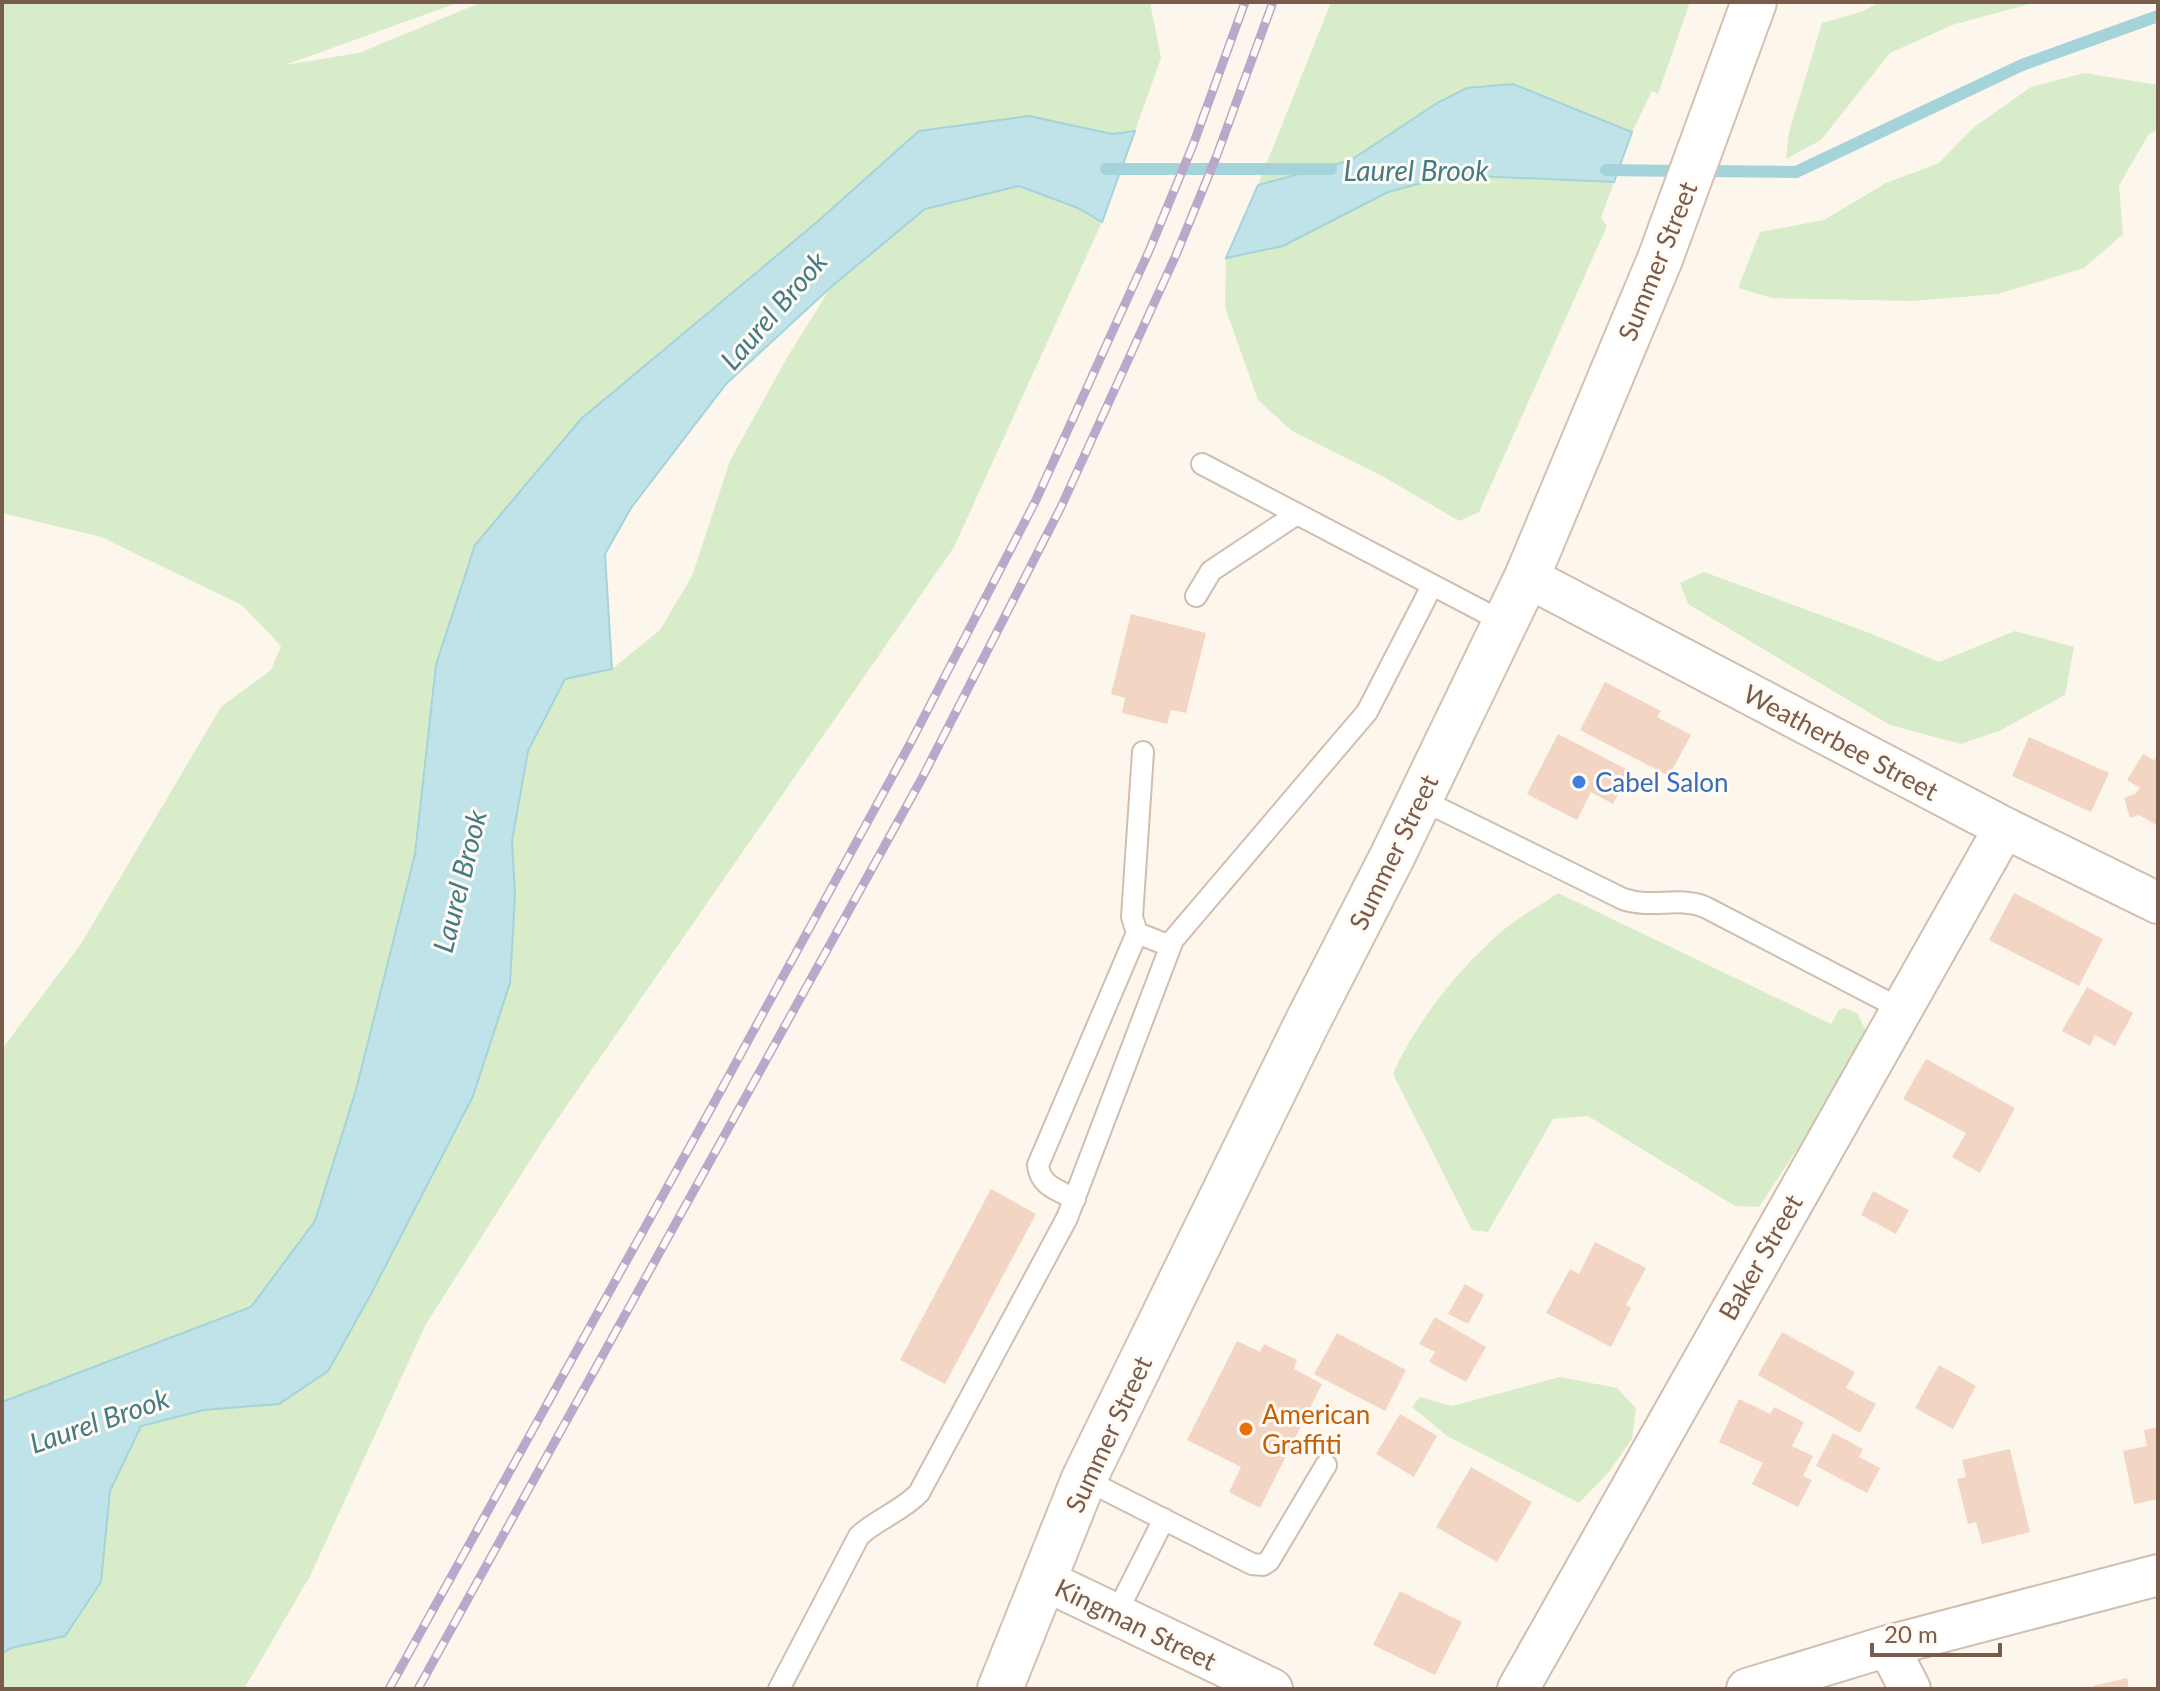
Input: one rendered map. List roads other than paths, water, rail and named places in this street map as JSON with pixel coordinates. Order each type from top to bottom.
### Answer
[{"type":"main road","name":"Summer Street","points":[[1000,1689],[1084,1479],[1527,577],[1660,259],[1754,2]]},
{"type":"street","name":"Weatherbee Street","points":[[1527,577],[2001,826],[2158,903]]},
{"type":"street","name":"Baker Street","points":[[1518,1689],[2002,832],[2001,826]]},
{"type":"street","points":[[1747,1689],[1888,1646],[2158,1575]]},
{"type":"street","name":"Kingman Street","points":[[1044,1580],[1272,1689]]},
{"type":"street","points":[[1888,1646],[1910,1689]]},
{"type":"lane","points":[[1202,464],[1505,623]]},
{"type":"lane","points":[[1196,596],[1211,571],[1297,514]]},
{"type":"lane","points":[[779,1689],[859,1536],[919,1493],[1075,1199],[1170,946],[1367,712],[1432,586]]},
{"type":"lane","points":[[1075,1199],[1046,1184],[1039,1177],[1038,1165],[1137,933],[1132,917],[1143,752]]},
{"type":"lane","points":[[1420,799],[1623,899],[1640,905],[1693,903],[1705,907],[1901,1009]]},
{"type":"lane","points":[[1137,933],[1170,946]]},
{"type":"lane","points":[[1084,1479],[1252,1564],[1263,1565],[1269,1561],[1326,1465]]},
{"type":"lane","points":[[1116,1614],[1164,1519]]},
{"type":"water","points":[[1513,84],[1632,132],[1614,182],[1452,175],[1388,192],[1283,246],[1226,258],[1258,185],[1351,160],[1437,103],[1467,88]]},
{"type":"water","points":[[1029,116],[1112,134],[1135,131],[1102,222],[1078,208],[1019,186],[925,209],[831,287],[726,384],[631,508],[605,554],[612,669],[565,679],[528,751],[512,841],[515,895],[510,983],[473,1096],[328,1371],[279,1404],[204,1410],[141,1426],[110,1491],[101,1582],[65,1636],[11,1648],[2,1654],[2,1402],[251,1307],[315,1221],[356,1090],[415,854],[436,665],[475,545],[581,419],[817,222],[919,131]]},
{"type":"waterway","name":"Laurel Brook","points":[[1702,171],[1796,172],[2022,65],[2158,16]]},
{"type":"waterway","name":"Laurel Brook","points":[[1106,169],[1331,169]]},
{"type":"waterway","name":"Laurel Brook","points":[[1606,170],[1683,171]]},
{"type":"railway","points":[[389,1689],[910,744],[1036,500],[1149,251],[1193,145],[1245,2]]},
{"type":"railway","points":[[418,1689],[921,780],[1061,507],[1176,255],[1217,155],[1273,2]]},
{"type":"place","name":"Cabel Salon","points":[[1579,782]]},
{"type":"place","name":"American Graffiti","points":[[1246,1429]]}]
